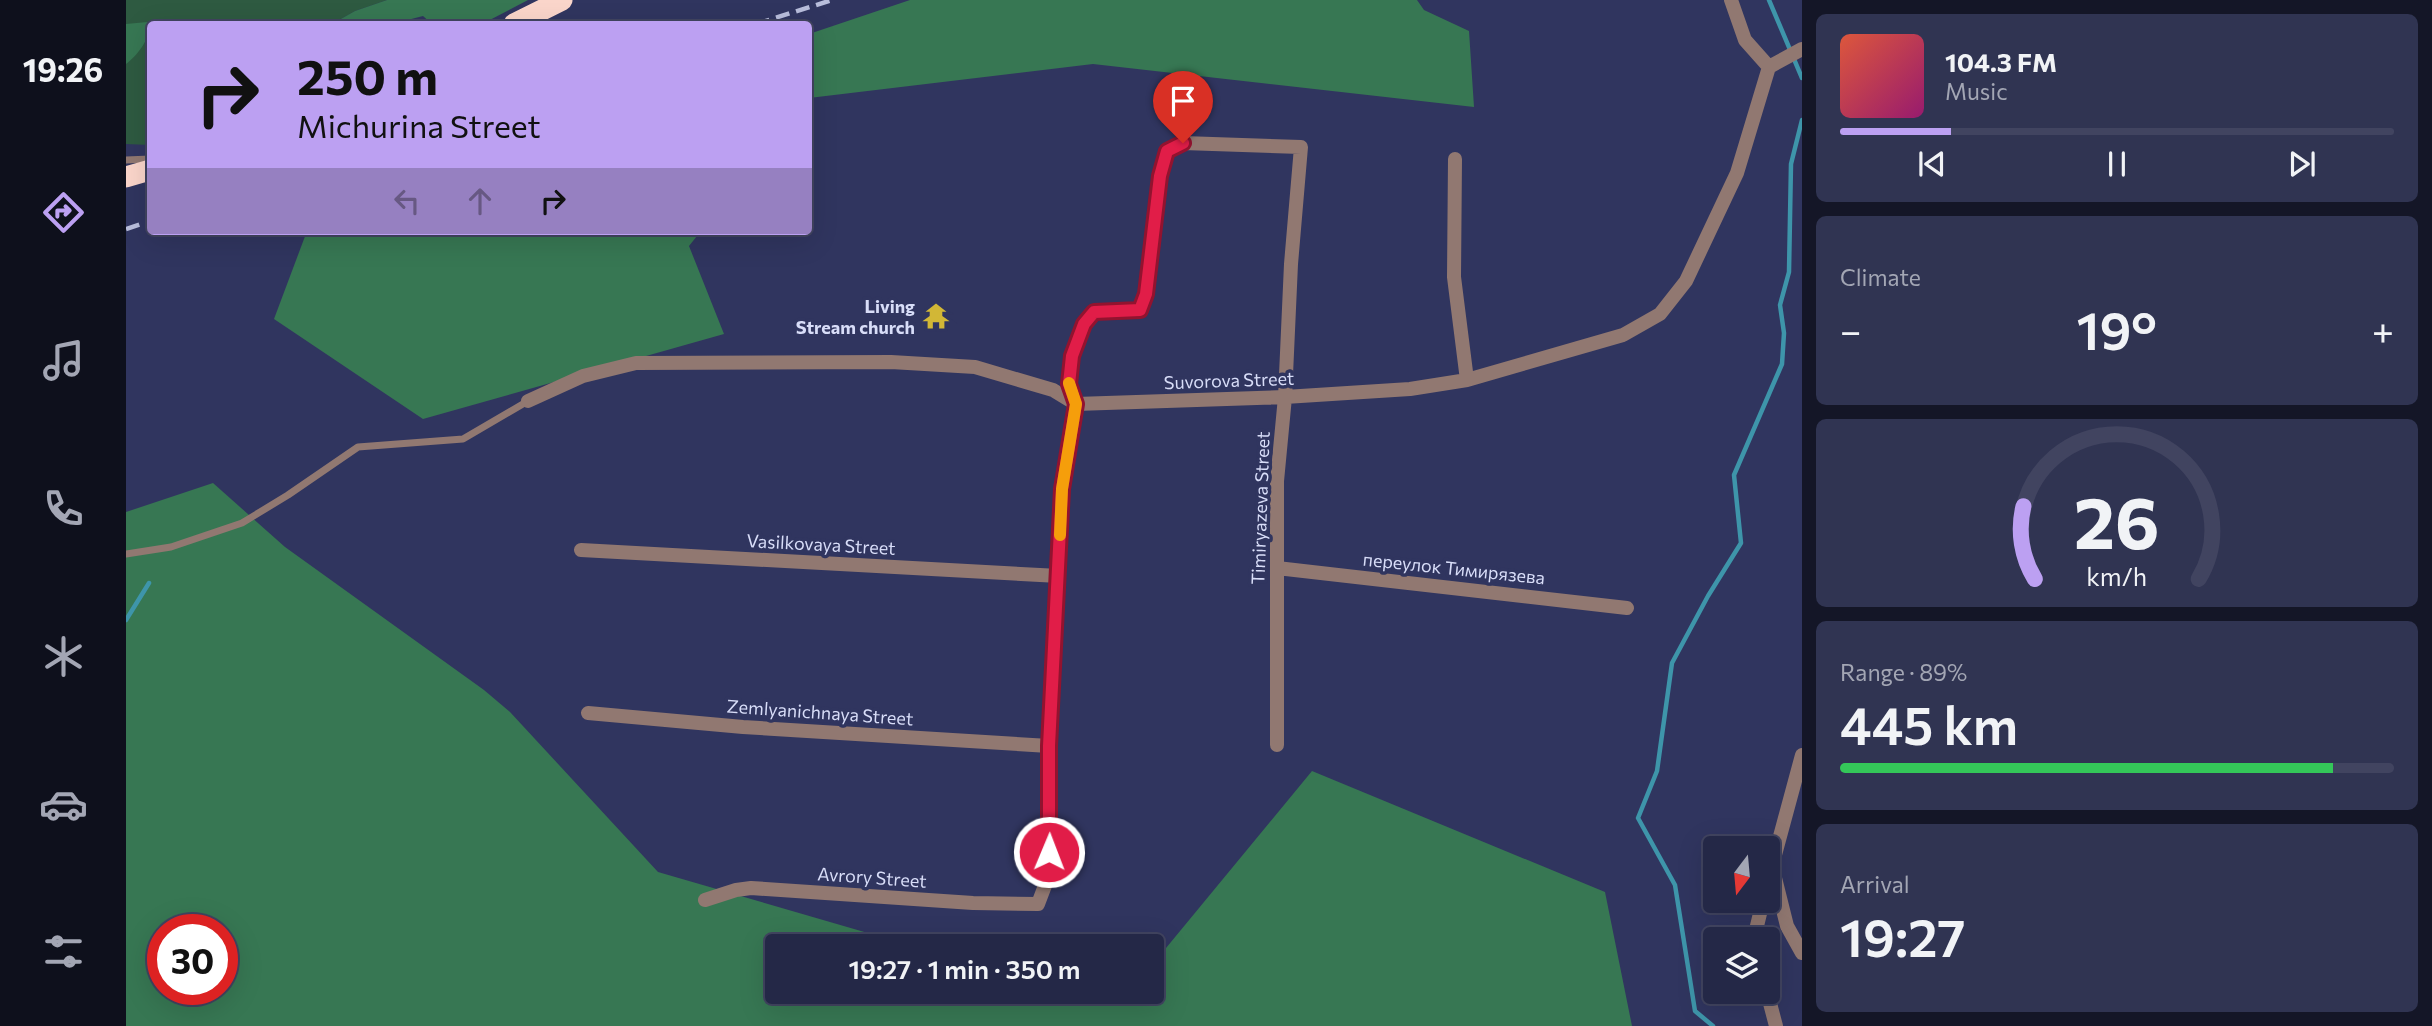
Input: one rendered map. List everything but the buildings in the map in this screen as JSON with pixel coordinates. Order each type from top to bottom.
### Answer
[{"type":"highway","points":[[520,21],[562,0]]},
{"type":"highway","points":[[126,177],[147,171]]},
{"type":"street","points":[[1731,0],[1745,40],[1769,67],[1802,49]]},
{"type":"street","name":"Suvorova Street","points":[[528,401],[583,376],[636,363],[891,362],[975,367],[1053,390],[1076,404],[1285,397],[1410,389],[1466,380],[1623,335],[1660,314],[1686,281],[1737,173],[1769,67]]},
{"type":"street","name":"Timiryazeva Street","points":[[1076,404],[1069,384],[1072,356],[1084,324],[1094,312],[1140,310],[1146,294],[1160,176],[1167,151],[1183,143],[1301,146],[1277,481],[1277,746]]},
{"type":"street","points":[[1455,159],[1454,276],[1466,380]]},
{"type":"street","points":[[1049,746],[1062,489],[1076,404]]},
{"type":"street","name":"Vasilkovaya Street","points":[[581,550],[1059,576]]},
{"type":"street","name":"переулок Тимирязева","points":[[1277,568],[1627,607]]},
{"type":"street","name":"Zemlyanichnaya Street","points":[[587,713],[743,727],[1049,746]]},
{"type":"street","name":"Avrory Street","points":[[705,900],[751,888],[973,903],[1038,904],[1049,875],[1049,746]]},
{"type":"street","points":[[1780,836],[1802,755]]},
{"type":"street","points":[[1780,898],[1787,926],[1802,953]]},
{"type":"street","points":[[1770,1004],[1775,1025]]},
{"type":"lane","points":[[126,160],[147,159]]},
{"type":"lane","points":[[126,554],[171,547],[242,523],[358,447],[463,439],[528,401]]},
{"type":"green space","points":[[126,0],[387,0],[355,11],[337,21],[147,21],[147,145],[126,144]]},
{"type":"green space","points":[[387,0],[528,0],[488,21],[429,21],[423,16],[404,21],[337,21],[355,11]]},
{"type":"green space","points":[[910,0],[1417,0],[1424,10],[1469,31],[1474,107],[1093,64],[812,98],[812,33]]},
{"type":"green space","points":[[147,22],[147,37],[142,47],[126,64],[126,24]]},
{"type":"green space","points":[[306,235],[698,235],[689,246],[724,334],[423,419],[274,319]]},
{"type":"green space","points":[[213,483],[285,547],[484,690],[510,712],[658,872],[871,934],[765,934],[765,1004],[1164,1004],[1164,950],[1312,771],[1605,892],[1632,1026],[126,1026],[126,512]]},
{"type":"waterway","points":[[1769,0],[1802,78]]},
{"type":"waterway","points":[[1713,1026],[1695,1011],[1675,885],[1638,818],[1657,771],[1672,663],[1708,596],[1741,543],[1734,475],[1782,364],[1784,333],[1780,305],[1789,272],[1791,164],[1802,120]]},
{"type":"waterway","points":[[126,620],[149,583]]},
{"type":"railway","points":[[766,21],[832,0]]},
{"type":"railway","points":[[126,229],[147,222]]},
{"type":"slow traffic","points":[[1060,535],[1062,489],[1076,404],[1069,383]]},
{"type":"place","name":"Living Stream church","points":[[936,316]]},
{"type":"route","points":[[1049,852],[1049,746],[1062,489],[1076,404],[1069,384],[1072,356],[1084,324],[1094,312],[1140,310],[1146,294],[1160,176],[1167,151],[1183,143]]}]
